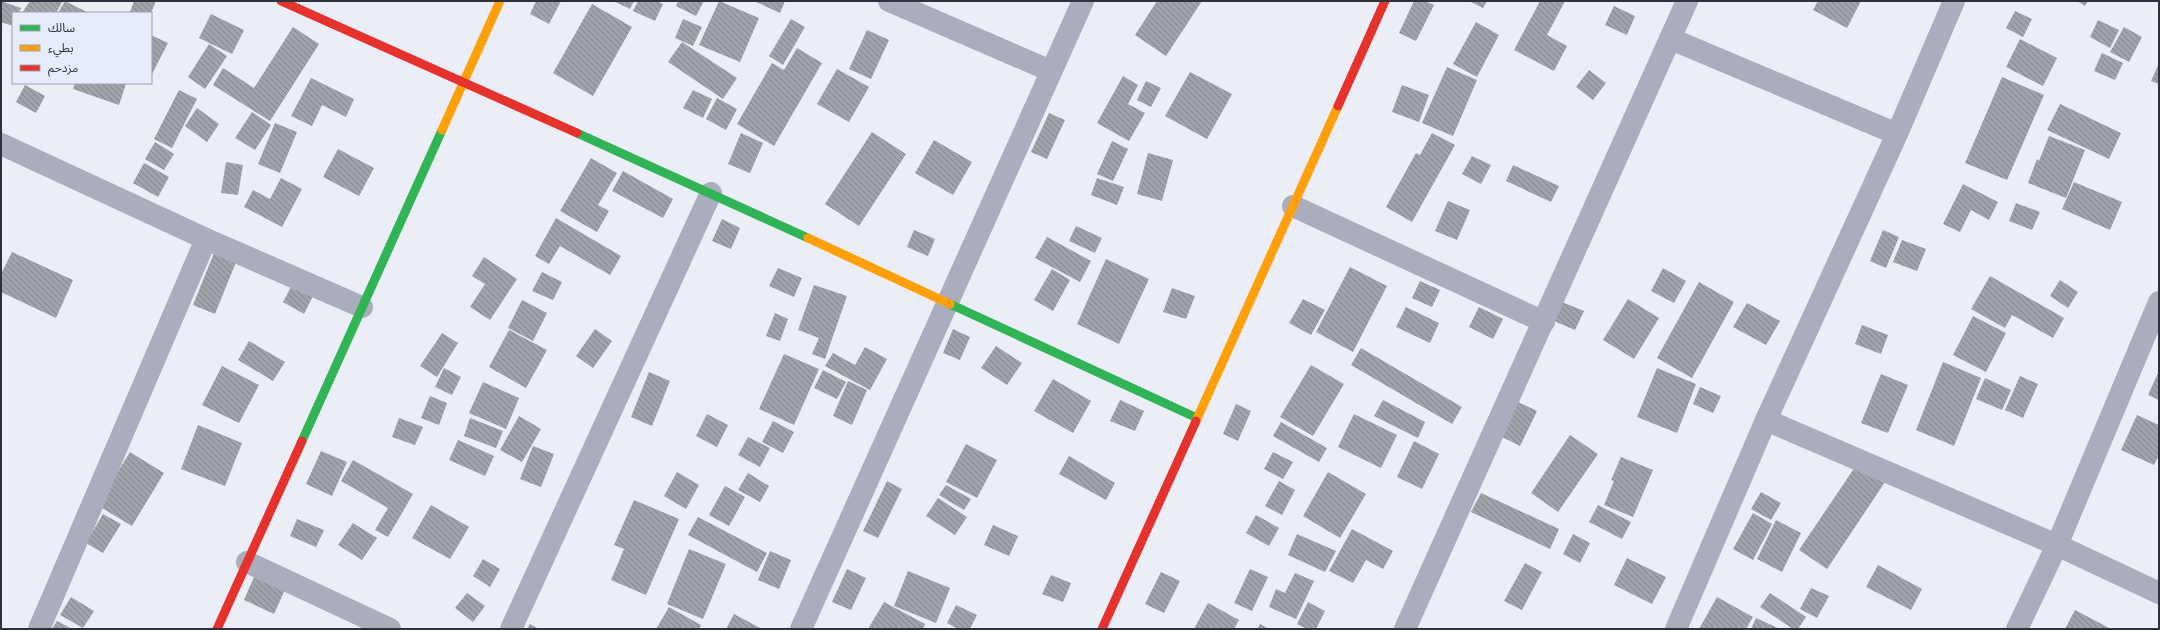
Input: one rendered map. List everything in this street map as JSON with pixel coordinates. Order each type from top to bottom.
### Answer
[{"type":"street","points":[[281,1],[711,193],[1197,418]]},
{"type":"street","points":[[216,629],[500,1]]},
{"type":"street","points":[[889,1],[1051,71]]},
{"type":"street","points":[[801,629],[949,303],[1083,1]]},
{"type":"street","points":[[1102,629],[1385,1]]},
{"type":"street","points":[[1405,629],[1687,1]]},
{"type":"street","points":[[1676,629],[1766,420],[1897,134],[1954,1]]},
{"type":"street","points":[[1671,39],[1897,134]]},
{"type":"street","points":[[1,144],[206,239],[362,307]]},
{"type":"street","points":[[512,629],[711,193]]},
{"type":"street","points":[[1293,206],[1544,322]]},
{"type":"street","points":[[39,629],[206,239]]},
{"type":"street","points":[[2018,629],[2057,545],[2159,302]]},
{"type":"street","points":[[1766,420],[2057,545],[2159,593]]},
{"type":"street","points":[[247,562],[390,629]]},
{"type":"building","points":[[1,1],[21,8],[19,12],[12,12],[12,26],[1,22]]},
{"type":"building","points":[[30,1],[62,2],[57,12],[23,12]]},
{"type":"building","points":[[65,1],[87,12],[59,12]]},
{"type":"building","points":[[134,1],[156,1],[151,12],[130,12]]},
{"type":"building","points":[[536,1],[561,1],[549,24],[530,14]]},
{"type":"building","points":[[613,1],[634,1],[630,9]]},
{"type":"building","points":[[638,1],[657,1],[663,4],[655,21],[633,11]]},
{"type":"building","points":[[678,1],[704,1],[696,16],[676,6]]},
{"type":"building","points":[[719,1],[759,18],[740,62],[699,45]]},
{"type":"building","points":[[754,1],[785,1],[780,13]]},
{"type":"building","points":[[1157,1],[1202,1],[1166,56],[1135,35]]},
{"type":"building","points":[[1414,1],[1425,1],[1434,5],[1416,41],[1399,33]]},
{"type":"building","points":[[1469,1],[1487,1],[1483,8]]},
{"type":"building","points":[[1540,1],[1565,1],[1547,35],[1567,46],[1554,71],[1514,50]]},
{"type":"building","points":[[1818,1],[1861,1],[1847,28],[1813,10]]},
{"type":"building","points":[[2077,1],[2088,1],[2085,6]]},
{"type":"building","points":[[592,4],[632,27],[593,96],[553,73]]},
{"type":"building","points":[[1614,6],[1635,16],[1627,35],[1605,25]]},
{"type":"building","points":[[2015,11],[2032,19],[2023,37],[2006,28]]},
{"type":"building","points":[[211,14],[244,30],[232,54],[199,38]]},
{"type":"building","points":[[683,19],[702,27],[693,46],[675,38]]},
{"type":"building","points":[[791,19],[805,27],[783,65],[769,56]]},
{"type":"building","points":[[2098,20],[2119,30],[2110,48],[2090,37]]},
{"type":"building","points":[[1476,22],[1499,35],[1477,77],[1453,64]]},
{"type":"building","points":[[293,27],[319,44],[270,121],[213,85],[223,68],[254,88]]},
{"type":"building","points":[[2124,27],[2142,37],[2129,62],[2110,52]]},
{"type":"building","points":[[867,30],[889,40],[871,79],[849,69]]},
{"type":"building","points":[[152,35],[168,43],[152,74]]},
{"type":"building","points":[[2020,39],[2057,58],[2043,86],[2006,67]]},
{"type":"building","points":[[682,42],[737,78],[723,99],[668,62]]},
{"type":"building","points":[[209,44],[227,56],[205,89],[188,77]]},
{"type":"building","points":[[797,48],[822,63],[774,146],[737,124],[772,63],[784,70]]},
{"type":"building","points":[[2102,53],[2123,63],[2115,80],[2094,71]]},
{"type":"building","points":[[2159,63],[2159,84],[2151,81]]},
{"type":"building","points":[[1447,67],[1477,80],[1453,136],[1422,123]]},
{"type":"building","points":[[837,69],[869,87],[849,122],[817,104]]},
{"type":"building","points":[[1589,70],[1606,83],[1593,100],[1576,87]]},
{"type":"building","points":[[1190,72],[1232,94],[1207,139],[1165,116]]},
{"type":"building","points":[[1123,76],[1138,85],[1128,104],[1145,113],[1129,141],[1097,123]]},
{"type":"building","points":[[2002,77],[2044,95],[2007,180],[1965,163]]},
{"type":"building","points":[[311,78],[354,99],[346,117],[322,105],[312,126],[291,116]]},
{"type":"building","points":[[1146,81],[1161,88],[1151,107],[1137,100]]},
{"type":"building","points":[[75,84],[126,84],[119,105],[73,89]]},
{"type":"building","points":[[25,85],[45,96],[36,113],[16,102]]},
{"type":"building","points":[[1402,85],[1429,95],[1419,122],[1392,112]]},
{"type":"building","points":[[179,90],[197,99],[172,148],[154,139]]},
{"type":"building","points":[[693,90],[712,99],[703,118],[683,108]]},
{"type":"building","points":[[717,98],[737,109],[726,130],[706,119]]},
{"type":"building","points":[[2060,104],[2121,133],[2109,159],[2047,130]]},
{"type":"building","points":[[197,108],[219,124],[207,142],[185,126]]},
{"type":"building","points":[[252,112],[271,125],[255,150],[235,138]]},
{"type":"building","points":[[1049,113],[1065,120],[1047,159],[1031,152]]},
{"type":"building","points":[[275,123],[297,132],[280,173],[258,164]]},
{"type":"building","points":[[872,132],[906,154],[859,226],[825,204]]},
{"type":"building","points":[[741,133],[763,143],[750,173],[728,164]]},
{"type":"building","points":[[1432,133],[1455,145],[1412,222],[1386,207],[1416,153],[1420,155]]},
{"type":"building","points":[[2049,136],[2085,150],[2066,198],[2028,183],[2037,159],[2039,161]]},
{"type":"building","points":[[934,140],[972,162],[953,195],[915,173]]},
{"type":"building","points":[[1112,141],[1128,149],[1113,181],[1097,174]]},
{"type":"building","points":[[155,142],[174,154],[164,170],[145,159]]},
{"type":"building","points":[[338,149],[374,168],[359,196],[323,177]]},
{"type":"building","points":[[1148,153],[1173,160],[1162,201],[1137,194]]},
{"type":"building","points":[[1472,156],[1491,165],[1481,184],[1462,174]]},
{"type":"building","points":[[591,158],[617,173],[598,205],[609,211],[597,232],[560,211]]},
{"type":"building","points":[[226,162],[243,165],[238,195],[221,193]]},
{"type":"building","points":[[144,163],[169,177],[158,197],[133,183]]},
{"type":"building","points":[[1513,165],[1559,186],[1551,202],[1506,181]]},
{"type":"building","points":[[623,171],[673,199],[663,218],[612,191]]},
{"type":"building","points":[[281,178],[302,189],[282,227],[244,207],[253,190],[270,199]]},
{"type":"building","points":[[1097,178],[1124,187],[1117,205],[1091,195]]},
{"type":"building","points":[[2074,182],[2122,202],[2110,230],[2062,209]]},
{"type":"building","points":[[1963,184],[1998,202],[1989,220],[1971,210],[1960,232],[1943,224]]},
{"type":"building","points":[[1448,201],[1470,210],[1457,240],[1435,231]]},
{"type":"building","points":[[2016,203],[2040,212],[2032,230],[2009,221]]},
{"type":"building","points":[[556,218],[621,256],[610,275],[560,246],[549,264],[535,256]]},
{"type":"building","points":[[722,219],[740,228],[731,249],[712,241]]},
{"type":"building","points":[[1076,226],[1102,238],[1095,253],[1069,241]]},
{"type":"building","points":[[914,230],[935,239],[928,256],[907,247]]},
{"type":"building","points":[[1883,230],[1899,237],[1886,268],[1870,261]]},
{"type":"building","points":[[1047,237],[1091,261],[1080,282],[1035,258]]},
{"type":"building","points":[[1902,240],[1926,249],[1917,271],[1893,262]]},
{"type":"building","points":[[12,252],[73,280],[56,318],[1,292],[1,274]]},
{"type":"building","points":[[214,253],[236,262],[215,314],[193,305]]},
{"type":"building","points":[[484,257],[517,279],[490,320],[470,307],[485,284],[472,276]]},
{"type":"building","points":[[1106,259],[1149,279],[1119,344],[1077,324]]},
{"type":"building","points":[[1350,267],[1387,286],[1353,352],[1316,332]]},
{"type":"building","points":[[778,268],[802,278],[794,297],[769,286]]},
{"type":"building","points":[[1663,268],[1686,281],[1674,303],[1651,291]]},
{"type":"building","points":[[1052,269],[1070,280],[1053,311],[1034,300]]},
{"type":"building","points":[[542,272],[562,282],[553,300],[532,291]]},
{"type":"building","points":[[1990,276],[2064,318],[2053,338],[2012,315],[2005,328],[1971,309]]},
{"type":"building","points":[[2060,280],[2078,292],[2068,308],[2050,296]]},
{"type":"building","points":[[1420,281],[1440,290],[1432,307],[1412,298]]},
{"type":"building","points":[[1699,282],[1734,302],[1692,378],[1657,358]]},
{"type":"building","points":[[292,285],[313,296],[304,314],[283,302]]},
{"type":"building","points":[[814,285],[847,296],[825,359],[812,354],[819,338],[798,330]]},
{"type":"building","points":[[1172,288],[1195,296],[1186,319],[1163,312]]},
{"type":"building","points":[[1303,299],[1325,310],[1311,335],[1289,323]]},
{"type":"building","points":[[1628,299],[1659,318],[1634,359],[1603,340]]},
{"type":"building","points":[[522,300],[547,313],[533,341],[508,328]]},
{"type":"building","points":[[1562,302],[1584,311],[1575,330],[1554,321]]},
{"type":"building","points":[[1747,303],[1780,321],[1766,345],[1733,327]]},
{"type":"building","points":[[1406,307],[1439,323],[1430,343],[1396,327]]},
{"type":"building","points":[[1479,307],[1503,319],[1493,339],[1469,327]]},
{"type":"building","points":[[775,313],[788,319],[780,341],[766,336]]},
{"type":"building","points":[[1973,316],[2006,333],[1986,372],[1953,355]]},
{"type":"building","points":[[1862,325],[1888,335],[1881,354],[1855,344]]},
{"type":"building","points":[[595,329],[612,341],[593,368],[576,356]]},
{"type":"building","points":[[953,329],[970,337],[960,360],[943,353]]},
{"type":"building","points":[[509,330],[547,350],[526,388],[489,367]]},
{"type":"building","points":[[442,333],[458,343],[437,377],[420,366]]},
{"type":"building","points":[[249,341],[285,362],[273,381],[238,360]]},
{"type":"building","points":[[996,346],[1022,363],[1007,385],[981,368]]},
{"type":"building","points":[[865,347],[887,359],[870,390],[825,366],[833,353],[855,365]]},
{"type":"building","points":[[1361,348],[1462,407],[1452,424],[1351,365]]},
{"type":"building","points":[[784,354],[819,369],[794,425],[759,409]]},
{"type":"building","points":[[1943,362],[1981,378],[1954,446],[1916,430]]},
{"type":"building","points":[[1311,365],[1344,384],[1313,436],[1280,417]]},
{"type":"building","points":[[222,366],[259,385],[239,423],[202,405]]},
{"type":"building","points":[[444,368],[461,377],[452,395],[435,387]]},
{"type":"building","points":[[1657,368],[1696,384],[1677,433],[1637,417]]},
{"type":"building","points":[[823,370],[846,382],[837,399],[814,388]]},
{"type":"building","points":[[2159,371],[2159,400],[2148,395]]},
{"type":"building","points":[[649,372],[670,381],[652,426],[631,417]]},
{"type":"building","points":[[1881,374],[1908,385],[1888,433],[1861,423]]},
{"type":"building","points":[[2020,376],[2038,384],[2023,418],[2005,410]]},
{"type":"building","points":[[1985,378],[2011,390],[2002,410],[1976,399]]},
{"type":"building","points":[[1053,379],[1091,401],[1073,433],[1034,411]]},
{"type":"building","points":[[848,381],[867,390],[852,425],[833,416]]},
{"type":"building","points":[[483,382],[519,398],[506,429],[469,413]]},
{"type":"building","points":[[1700,387],[1721,396],[1713,413],[1693,404]]},
{"type":"building","points":[[430,396],[447,403],[439,425],[421,418]]},
{"type":"building","points":[[1120,400],[1144,411],[1135,431],[1110,421]]},
{"type":"building","points":[[1383,400],[1425,422],[1418,438],[1374,416]]},
{"type":"building","points":[[1518,402],[1537,411],[1520,446],[1502,437]]},
{"type":"building","points":[[1236,404],[1251,411],[1238,441],[1223,434]]},
{"type":"building","points":[[707,414],[728,425],[717,447],[696,436]]},
{"type":"building","points":[[1354,414],[1397,435],[1381,468],[1338,447]]},
{"type":"building","points":[[2137,415],[2159,425],[2159,455],[2154,465],[2121,450]]},
{"type":"building","points":[[519,416],[541,429],[522,462],[500,450]]},
{"type":"building","points":[[399,418],[423,427],[415,445],[392,437]]},
{"type":"building","points":[[470,418],[503,431],[496,448],[464,436]]},
{"type":"building","points":[[773,421],[794,432],[783,453],[762,442]]},
{"type":"building","points":[[1281,422],[1327,448],[1319,462],[1273,436]]},
{"type":"building","points":[[198,425],[242,443],[225,486],[181,469]]},
{"type":"building","points":[[1570,435],[1598,454],[1558,512],[1531,493]]},
{"type":"building","points":[[748,437],[770,448],[760,467],[738,455]]},
{"type":"building","points":[[458,440],[494,456],[485,476],[449,460]]},
{"type":"building","points":[[1414,441],[1439,454],[1422,489],[1397,477]]},
{"type":"building","points":[[966,444],[997,460],[977,498],[946,482]]},
{"type":"building","points":[[533,446],[554,454],[541,487],[520,479]]},
{"type":"building","points":[[321,451],[347,462],[332,496],[306,484]]},
{"type":"building","points":[[130,452],[164,473],[132,526],[97,505]]},
{"type":"building","points":[[1273,452],[1293,462],[1283,479],[1264,469]]},
{"type":"building","points":[[1069,456],[1115,483],[1106,500],[1059,474]]},
{"type":"building","points":[[1621,457],[1653,470],[1633,517],[1604,505],[1614,481],[1611,480]]},
{"type":"building","points":[[353,460],[413,494],[388,537],[375,530],[388,508],[341,481]]},
{"type":"building","points":[[1857,464],[1885,482],[1827,569],[1799,550]]},
{"type":"building","points":[[677,472],[699,485],[686,509],[664,496]]},
{"type":"building","points":[[1328,472],[1366,494],[1340,538],[1303,516]]},
{"type":"building","points":[[748,473],[769,486],[760,502],[738,490]]},
{"type":"building","points":[[887,481],[902,489],[878,538],[863,531]]},
{"type":"building","points":[[1279,481],[1295,490],[1282,515],[1265,506]]},
{"type":"building","points":[[946,485],[971,499],[964,510],[939,495]]},
{"type":"building","points":[[725,486],[745,497],[729,526],[709,515]]},
{"type":"building","points":[[1761,492],[1781,503],[1771,520],[1751,509]]},
{"type":"building","points":[[1481,493],[1559,529],[1550,549],[1471,512]]},
{"type":"building","points":[[938,498],[967,517],[955,535],[926,516]]},
{"type":"building","points":[[634,500],[679,519],[646,595],[611,580],[624,549],[614,545]]},
{"type":"building","points":[[431,505],[469,527],[450,559],[412,538]]},
{"type":"building","points":[[1598,505],[1631,522],[1622,539],[1589,522]]},
{"type":"building","points":[[1753,513],[1772,524],[1753,560],[1733,549]]},
{"type":"building","points":[[103,514],[121,524],[103,553],[86,543]]},
{"type":"building","points":[[1256,515],[1279,528],[1269,546],[1246,533]]},
{"type":"building","points":[[698,517],[767,553],[757,572],[688,535]]},
{"type":"building","points":[[297,519],[324,530],[316,547],[290,536]]},
{"type":"building","points":[[1776,520],[1801,533],[1782,572],[1757,559]]},
{"type":"building","points":[[353,523],[377,538],[362,560],[338,545]]},
{"type":"building","points":[[993,525],[1018,536],[1009,556],[984,545]]},
{"type":"building","points":[[1352,529],[1393,551],[1383,569],[1366,560],[1353,583],[1329,571]]},
{"type":"building","points":[[1297,534],[1336,551],[1325,572],[1288,555]]},
{"type":"building","points":[[1573,534],[1590,543],[1580,563],[1563,554]]},
{"type":"building","points":[[689,549],[726,564],[703,619],[667,604]]},
{"type":"building","points":[[770,551],[791,560],[779,589],[758,580]]},
{"type":"building","points":[[1627,558],[1666,577],[1652,604],[1614,585]]},
{"type":"building","points":[[483,559],[500,569],[490,587],[473,576]]},
{"type":"building","points":[[1525,563],[1542,572],[1522,610],[1504,601]]},
{"type":"building","points":[[1878,565],[1922,589],[1911,610],[1866,587]]},
{"type":"building","points":[[847,569],[866,578],[851,610],[832,602]]},
{"type":"building","points":[[1250,569],[1268,577],[1252,611],[1234,603]]},
{"type":"building","points":[[257,570],[288,583],[274,614],[244,600]]},
{"type":"building","points":[[908,571],[950,588],[936,623],[894,606]]},
{"type":"building","points":[[1161,572],[1180,581],[1164,613],[1145,604]]},
{"type":"building","points":[[1295,573],[1314,581],[1296,619],[1269,607],[1276,589],[1285,593]]},
{"type":"building","points":[[1051,575],[1071,583],[1063,602],[1042,594]]},
{"type":"building","points":[[1811,588],[1829,596],[1817,618],[1800,609]]},
{"type":"building","points":[[467,593],[485,606],[473,622],[455,608]]},
{"type":"building","points":[[1770,593],[1806,617],[1798,629],[1793,629],[1760,607]]},
{"type":"building","points":[[71,597],[94,611],[83,628],[60,615]]},
{"type":"building","points":[[1717,597],[1753,617],[1746,629],[1699,629]]},
{"type":"building","points":[[884,602],[925,624],[923,629],[868,629]]},
{"type":"building","points":[[1308,602],[1325,611],[1316,629],[1307,629],[1297,624]]},
{"type":"building","points":[[1208,603],[1239,620],[1234,629],[1194,629]]},
{"type":"building","points":[[956,605],[977,615],[970,629],[958,629],[947,623]]},
{"type":"building","points":[[669,607],[701,625],[699,629],[656,629]]},
{"type":"building","points":[[2075,610],[2111,629],[2065,629]]},
{"type":"building","points":[[734,614],[762,629],[726,629]]},
{"type":"building","points":[[1756,618],[1780,629],[1751,629]]},
{"type":"building","points":[[57,621],[72,629],[52,629]]},
{"type":"building","points":[[530,624],[539,629],[527,629]]},
{"type":"building","points":[[1260,624],[1269,629],[1257,629]]},
{"type":"traffic: fast","points":[[302,441],[442,130]]},
{"type":"traffic: fast","points":[[577,133],[808,238]]},
{"type":"traffic: fast","points":[[950,304],[1197,418]]},
{"type":"traffic: slow","points":[[442,130],[500,1]]},
{"type":"traffic: slow","points":[[1196,421],[1338,106]]},
{"type":"traffic: slow","points":[[808,238],[950,304]]},
{"type":"traffic: jam","points":[[281,1],[577,133]]},
{"type":"traffic: jam","points":[[1338,106],[1385,1]]},
{"type":"traffic: jam","points":[[1102,629],[1196,421]]},
{"type":"traffic: jam","points":[[217,629],[302,441]]}]
